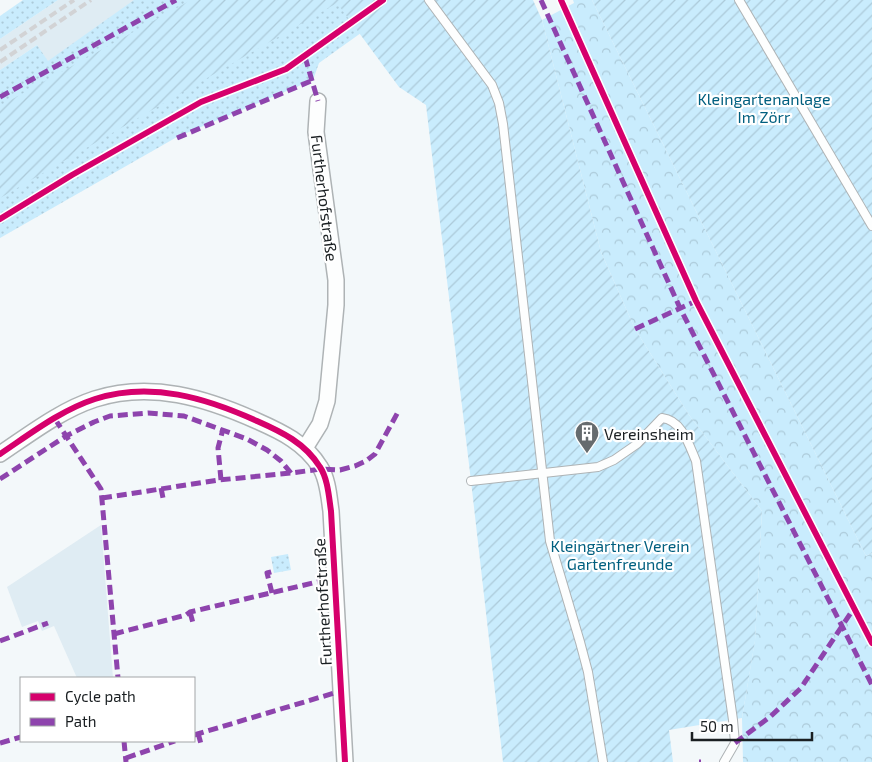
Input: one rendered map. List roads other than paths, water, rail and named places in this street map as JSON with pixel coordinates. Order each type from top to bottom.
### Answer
[{"type":"street","name":"Furtherhofstraße","points":[[318,101],[316,132],[336,280],[336,305],[327,401],[320,424],[305,448],[321,469],[331,511],[344,762]]},
{"type":"street","points":[[0,454],[62,414],[79,406],[96,399],[119,394],[150,391],[199,398],[231,409],[280,432],[305,448]]},
{"type":"lane","points":[[429,0],[492,85],[499,103],[503,124],[550,540],[586,664],[603,762]]},
{"type":"lane","points":[[738,0],[872,226]]},
{"type":"lane","points":[[471,481],[589,468],[607,464],[637,444],[662,418],[671,420],[681,429],[696,461],[733,720],[735,743],[724,762]]},
{"type":"railway","points":[[0,50],[74,0]]},
{"type":"railway","points":[[0,62],[91,0]]},
{"type":"place","name":"Vereinsheim","points":[[587,454]]},
{"type":"park label","name":"Kleingartenanlage Im Zörr","points":[[764,107]]},
{"type":"park label","name":"Kleingärtner Verein Gartenfreunde","points":[[620,554]]}]
